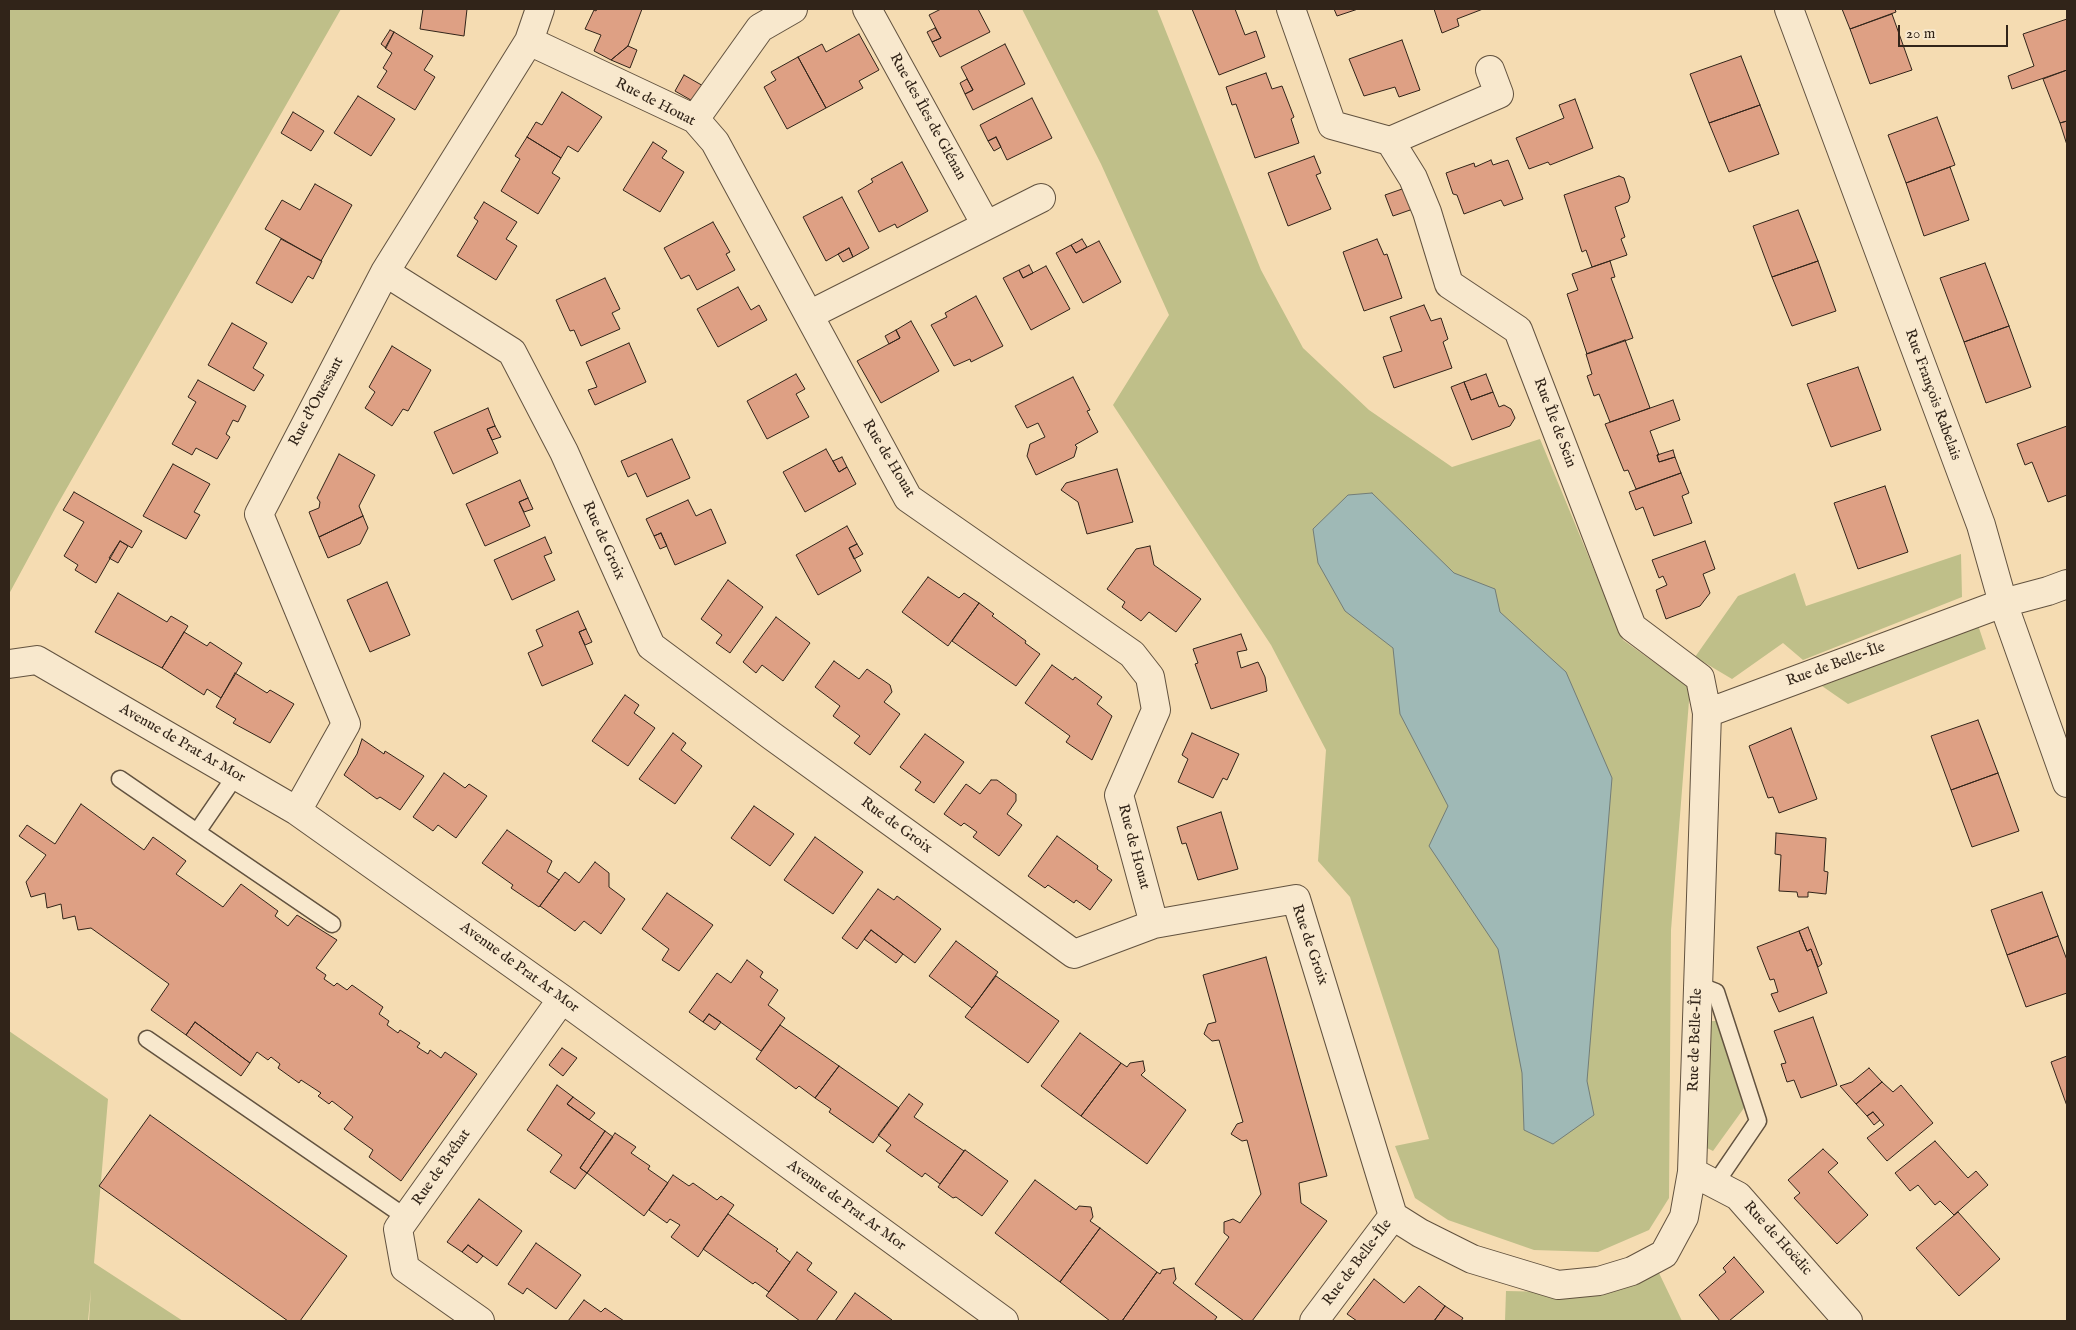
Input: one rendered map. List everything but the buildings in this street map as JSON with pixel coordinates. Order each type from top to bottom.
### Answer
[{"type":"street","name":"Rue d'Ouessant","points":[[297,810],[346,724],[259,514],[385,272],[529,41],[540,9]]},
{"type":"street","points":[[694,119],[760,28],[794,9]]},
{"type":"street","name":"Rue des Îles de Glénan","points":[[867,9],[986,225]]},
{"type":"street","points":[[1291,9],[1332,125],[1390,141],[1499,94],[1490,70]]},
{"type":"street","name":"Rue François Rabelais","points":[[1789,9],[1981,525],[2003,603],[2067,783]]},
{"type":"street","name":"Rue de Houat","points":[[529,41],[694,119],[715,142],[833,363],[908,498],[1132,654],[1150,677],[1156,710],[1119,795],[1154,924]]},
{"type":"street","name":"Rue Île de Sein","points":[[1390,141],[1414,178],[1427,212],[1449,284],[1518,330],[1632,627],[1700,678],[1708,713]]},
{"type":"street","points":[[809,315],[1041,198]]},
{"type":"street","name":"Rue de Groix","points":[[385,272],[512,352],[564,452],[650,646],[1074,954],[1154,924],[1296,899],[1393,1216]]},
{"type":"street","name":"Rue de Belle-Île","points":[[1314,1321],[1393,1216],[1420,1233],[1472,1259],[1558,1285],[1599,1281],[1632,1271],[1664,1254],[1704,1178],[1698,985],[1708,713],[2003,603],[2067,584]]},
{"type":"street","name":"Avenue de Prat Ar Mor","points":[[9,664],[37,660],[297,810],[562,999],[1004,1321]]},
{"type":"street","name":"Rue de Bréhat","points":[[480,1321],[405,1268],[398,1229],[562,999]]},
{"type":"street","name":"Rue de Hoëdic","points":[[1704,1178],[1738,1196],[1848,1321]]},
{"type":"lane","points":[[197,832],[236,775]]},
{"type":"lane","points":[[120,779],[332,924]]},
{"type":"lane","points":[[1698,985],[1716,992],[1758,1121],[1704,1178]]},
{"type":"lane","points":[[147,1039],[407,1218]]},
{"type":"green space","points":[[9,9],[341,9],[56,507],[9,594]]},
{"type":"green space","points":[[1022,9],[1157,9],[1261,270],[1303,348],[1369,410],[1452,467],[1540,439],[1623,640],[1690,688],[1671,930],[1669,1198],[1649,1230],[1598,1252],[1534,1250],[1448,1220],[1415,1198],[1395,1146],[1429,1139],[1350,897],[1318,861],[1326,750],[1271,645],[1113,405],[1169,315],[1101,164]]},
{"type":"green space","points":[[1961,554],[1962,597],[1803,660],[1783,643],[1732,679],[1695,657],[1738,596],[1795,573],[1806,606]]},
{"type":"green space","points":[[1978,625],[1986,649],[1848,704],[1822,686]]},
{"type":"green space","points":[[1708,1021],[1716,1021],[1744,1108],[1713,1151],[1703,1146]]},
{"type":"green space","points":[[9,1031],[108,1099],[94,1263],[183,1321],[89,1321],[91,1289],[88,1321],[9,1321]]},
{"type":"green space","points":[[1659,1273],[1682,1321],[1505,1321],[1506,1291],[1600,1293]]},
{"type":"water","points":[[1372,493],[1454,573],[1495,589],[1500,612],[1566,672],[1612,778],[1587,1081],[1594,1115],[1553,1144],[1524,1130],[1522,1073],[1498,949],[1429,846],[1448,806],[1400,714],[1393,648],[1345,611],[1318,563],[1313,529],[1348,495]]}]
